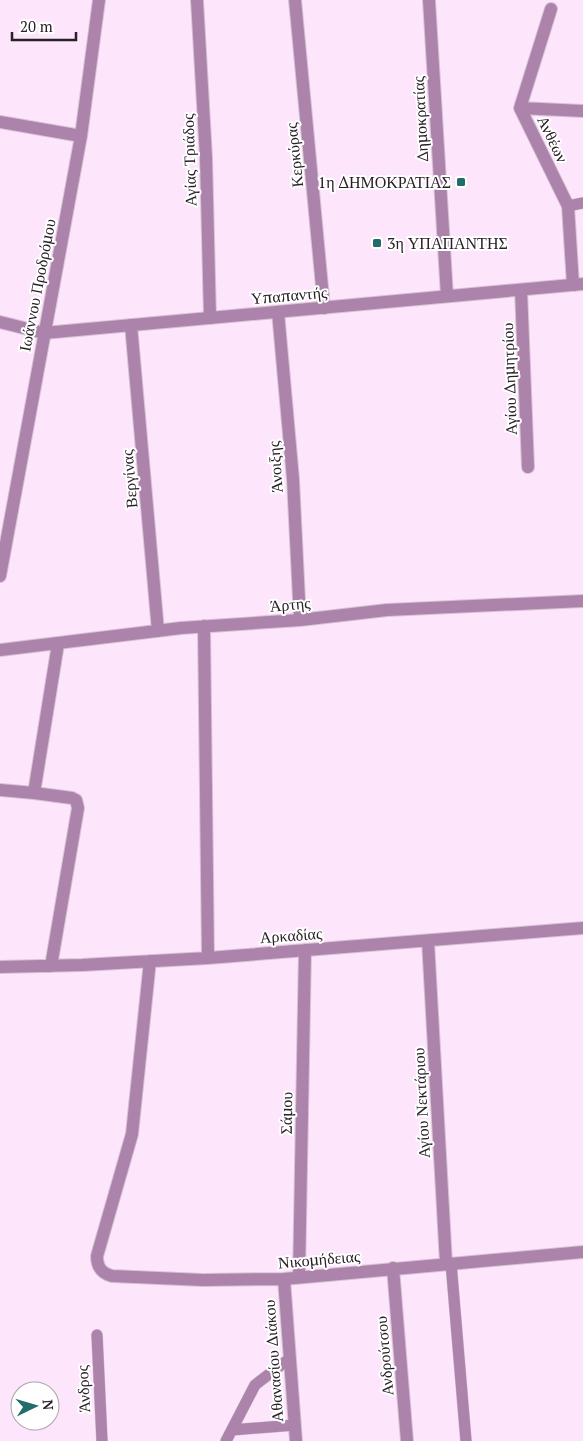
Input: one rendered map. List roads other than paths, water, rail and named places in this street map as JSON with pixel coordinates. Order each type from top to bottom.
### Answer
[{"type":"street","name":"Ιωάννου Προδρόμου","points":[[0,576],[81,136],[100,0]]},
{"type":"street","name":"Αγίας Τριάδος","points":[[197,0],[206,157],[210,318]]},
{"type":"street","name":"Κερκύρας","points":[[295,0],[324,308]]},
{"type":"street","name":"Δημοκρατίας","points":[[429,0],[447,296]]},
{"type":"street","name":"Ανθέων","points":[[551,9],[520,108],[568,206],[578,284]]},
{"type":"street","points":[[520,108],[583,111]]},
{"type":"street","points":[[0,122],[81,136]]},
{"type":"street","name":"Υπαπαντής","points":[[0,322],[44,333],[578,284]]},
{"type":"street","name":"Αγίου Δημητρίου","points":[[522,290],[528,467]]},
{"type":"street","name":"Άνοιξης","points":[[278,312],[293,479],[300,620]]},
{"type":"street","name":"Βεργίνας","points":[[132,325],[158,631]]},
{"type":"street","name":"Άρτης","points":[[0,650],[204,626],[300,620],[387,610],[583,601]]},
{"type":"street","points":[[204,626],[208,958]]},
{"type":"street","points":[[34,793],[58,644]]},
{"type":"street","points":[[0,790],[72,798],[78,804],[52,966]]},
{"type":"street","name":"Αρκαδίας","points":[[0,967],[150,962],[583,928]]},
{"type":"street","name":"Αγίου Νεκτάριου","points":[[428,941],[449,1263]]},
{"type":"street","name":"Σάμου","points":[[299,1277],[305,950]]},
{"type":"street","name":"Νικομήδειας","points":[[150,962],[132,1134],[97,1256],[97,1263],[105,1274],[112,1276],[203,1280],[284,1279],[583,1252]]},
{"type":"street","name":"Ανδρούτσου","points":[[393,1268],[407,1441]]},
{"type":"street","name":"Αθανασίου Διάκου","points":[[284,1279],[296,1441]]},
{"type":"lane","points":[[568,206],[583,203]]},
{"type":"lane","points":[[449,1263],[466,1441]]},
{"type":"lane","name":"Άνδρος","points":[[97,1335],[102,1441]]},
{"type":"lane","points":[[226,1441],[255,1385],[290,1359]]},
{"type":"lane","points":[[232,1430],[294,1425]]},
{"type":"place","name":"1η ΔΗΜΟΚΡΑΤΙΑΣ","points":[[461,182]]},
{"type":"place","name":"3η ΥΠΑΠΑΝΤΗΣ","points":[[377,243]]}]
